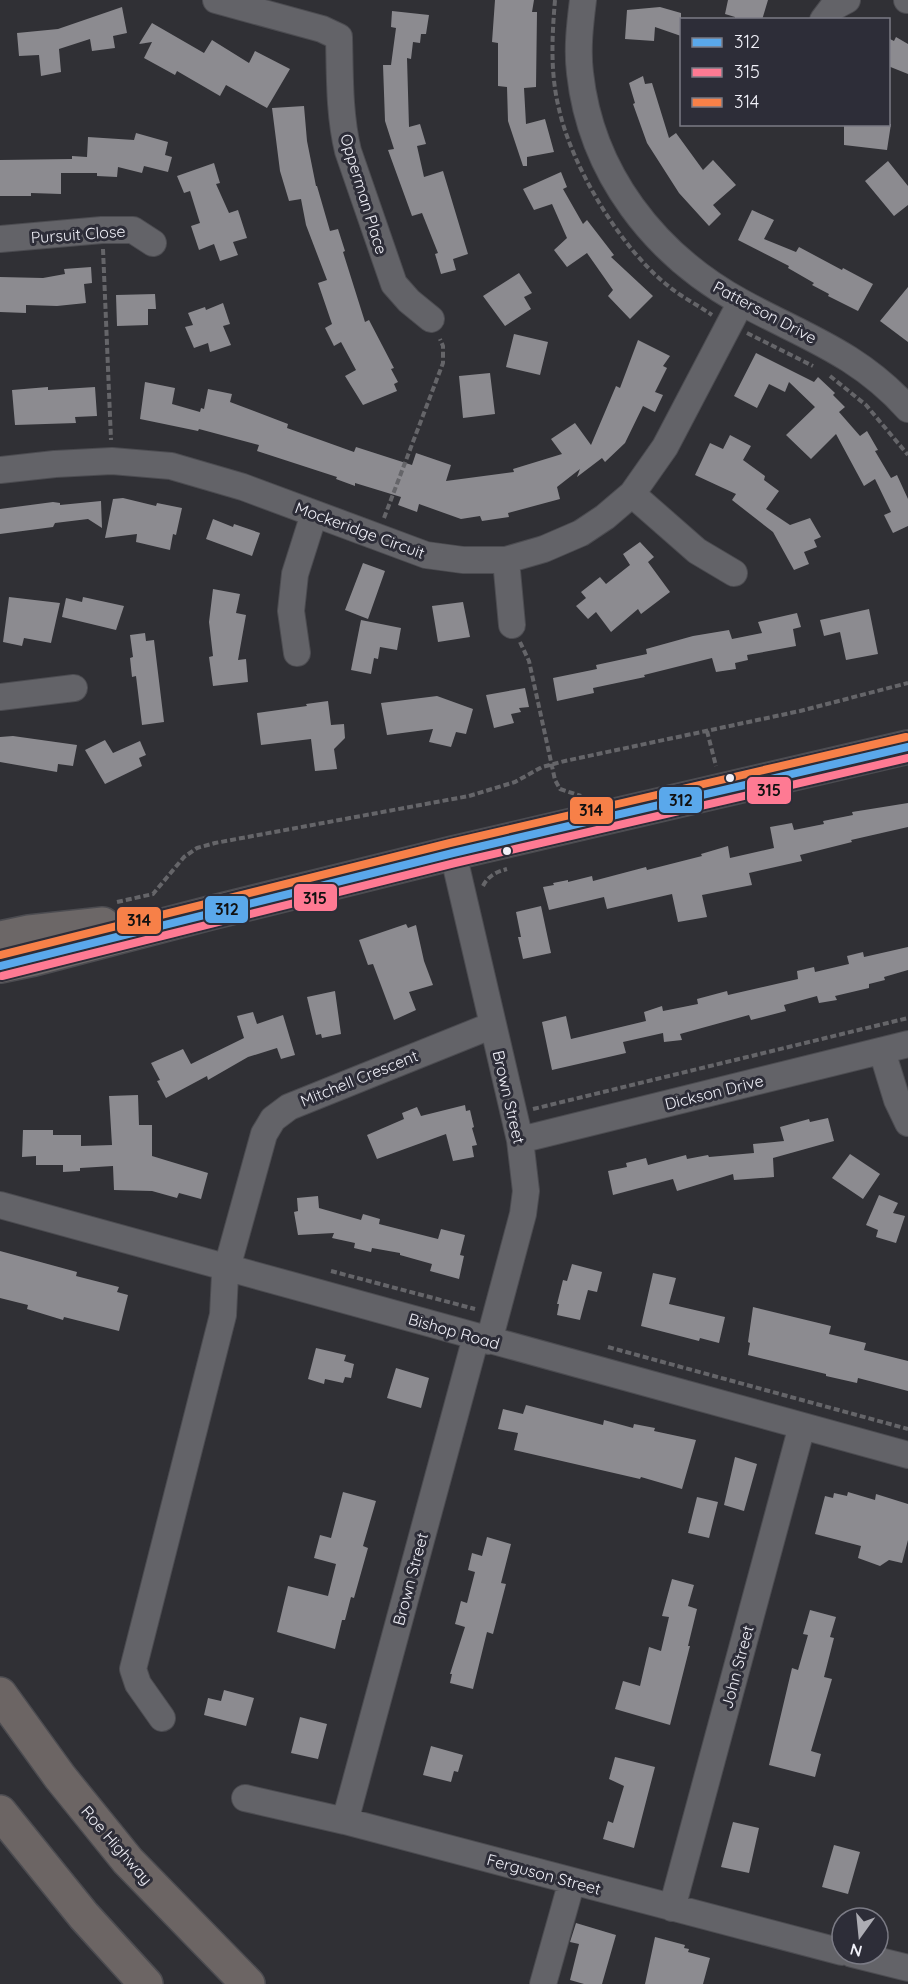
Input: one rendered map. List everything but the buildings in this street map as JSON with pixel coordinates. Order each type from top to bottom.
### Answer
[{"type":"highway","name":"Roe Highway","points":[[0,1694],[60,1777],[128,1861],[248,1984]]},
{"type":"highway","points":[[0,1812],[84,1916],[146,1984]]},
{"type":"main road","points":[[0,966],[453,854],[908,747]]},
{"type":"main road","points":[[0,938],[29,932],[210,913]]},
{"type":"street","name":"Opperman Place","points":[[216,0],[322,29],[339,37],[341,107],[348,151],[394,284],[409,302],[431,319]]},
{"type":"street","name":"Patterson Drive","points":[[583,0],[579,36],[580,71],[585,107],[598,145],[614,180],[635,214],[672,255],[711,284],[741,302],[827,345],[865,369],[908,409]]},
{"type":"street","points":[[824,18],[832,8],[847,0]]},
{"type":"street","name":"Pursuit Close","points":[[0,239],[102,230],[133,230],[153,243]]},
{"type":"street","name":"Mockeridge Circuit","points":[[0,470],[55,464],[112,462],[171,466],[243,487],[426,555],[463,560],[506,560],[544,549],[581,533],[605,517],[632,494],[665,447],[741,302]]},
{"type":"street","points":[[632,494],[697,551],[734,573]]},
{"type":"street","points":[[297,653],[291,611],[295,574],[314,514]]},
{"type":"street","points":[[506,560],[512,625]]},
{"type":"street","points":[[0,697],[74,688]]},
{"type":"street","name":"Brown Street","points":[[345,1821],[482,1339],[523,1214],[526,1191],[520,1140],[453,854]]},
{"type":"street","name":"Mitchell Crescent","points":[[162,1718],[138,1684],[133,1669],[223,1315],[224,1282],[227,1268],[264,1134],[273,1119],[289,1107],[493,1025]]},
{"type":"street","name":"Dickson Drive","points":[[520,1140],[908,1044]]},
{"type":"street","points":[[882,1051],[897,1100],[908,1123]]},
{"type":"street","name":"Bishop Road","points":[[0,1204],[908,1455]]},
{"type":"street","name":"John Street","points":[[672,1908],[802,1426]]},
{"type":"street","name":"Ferguson Street","points":[[245,1798],[345,1821],[830,1949]]},
{"type":"street","points":[[543,1984],[572,1881]]},
{"type":"street","points":[[890,1964],[908,1968]]},
{"type":"path","points":[[102,230],[112,450]]},
{"type":"path","points":[[707,324],[711,314]]},
{"type":"path","points":[[383,522],[443,363],[443,346],[431,319]]},
{"type":"path","points":[[744,331],[838,381],[866,405],[908,454]]},
{"type":"path","points":[[512,625],[529,661],[555,780],[560,789],[586,799],[590,803],[595,822]]},
{"type":"path","points":[[115,902],[153,894],[184,857],[197,848],[215,843],[469,796],[515,782],[542,767],[800,711],[908,683]]},
{"type":"path","points":[[707,731],[718,773]]},
{"type":"path","points":[[481,889],[493,874],[515,866]]},
{"type":"path","points":[[530,1109],[908,1018]]},
{"type":"path","points":[[324,1269],[483,1311]]},
{"type":"path","points":[[600,1345],[908,1429]]},
{"type":"transit line","name":"314","points":[[0,955],[450,843],[906,737]]},
{"type":"transit line","name":"312","points":[[0,966],[453,853],[908,747]]},
{"type":"transit line","name":"315","points":[[2,976],[455,863],[908,758]]}]
